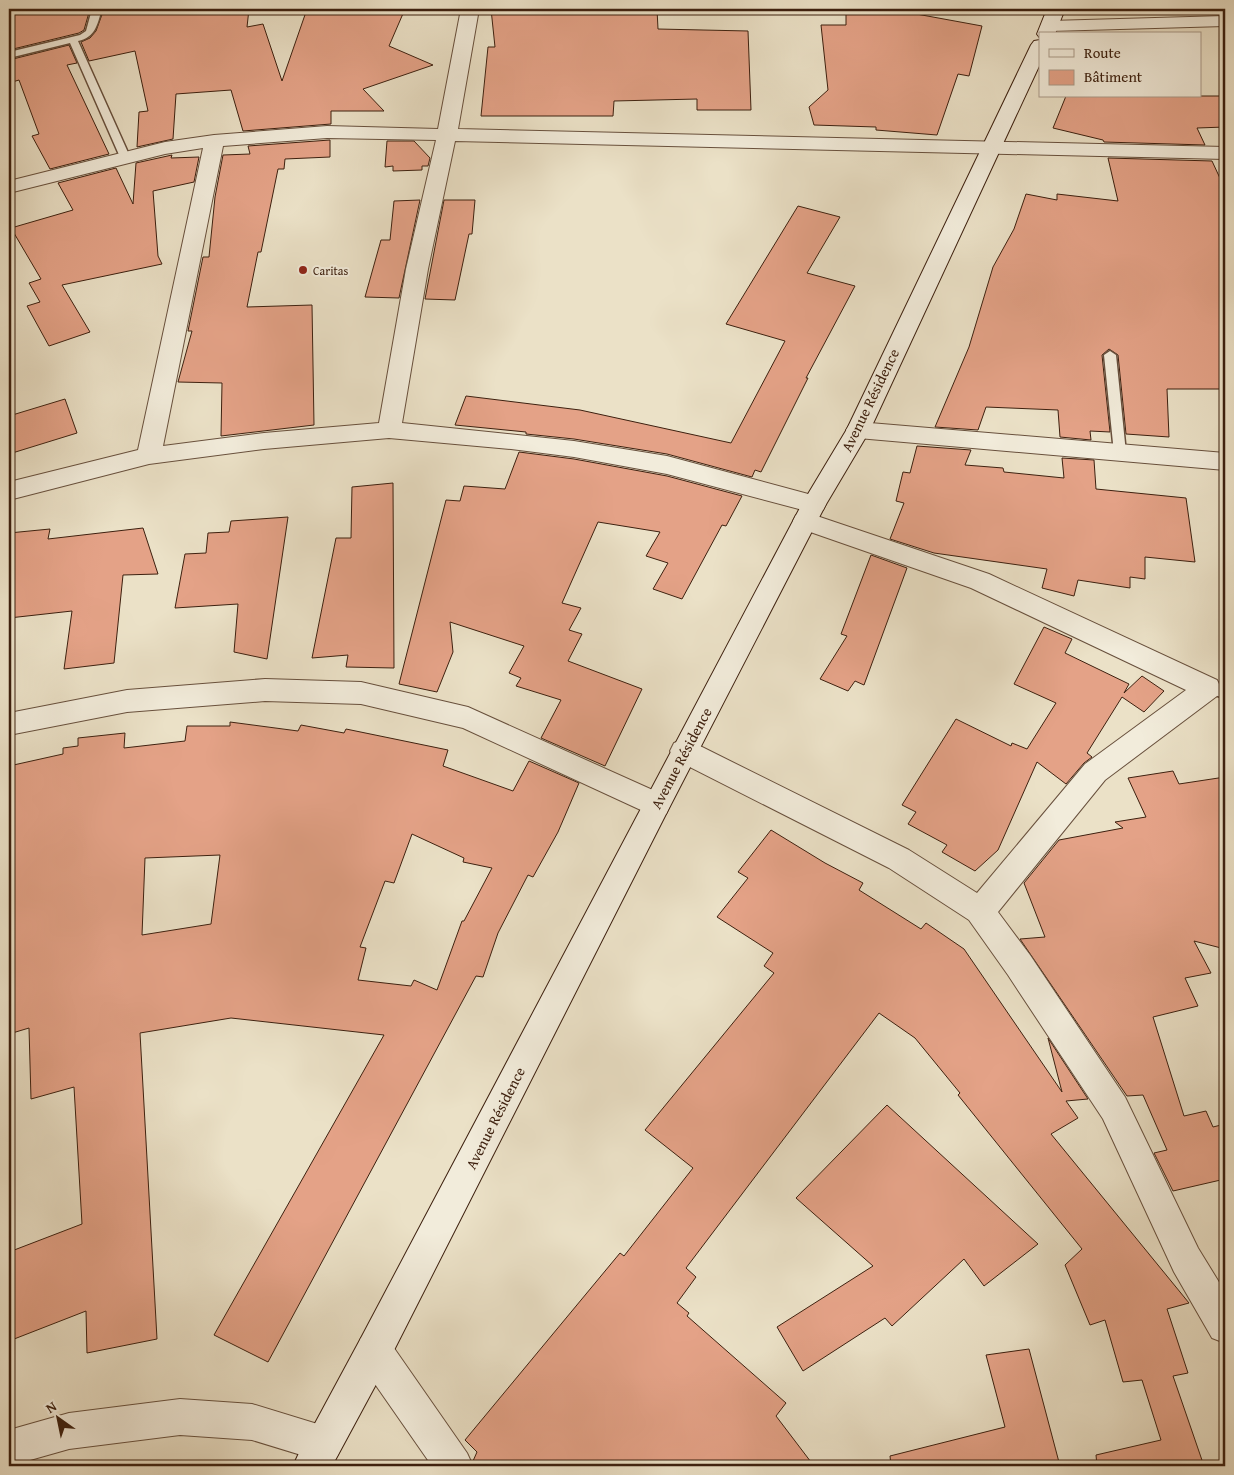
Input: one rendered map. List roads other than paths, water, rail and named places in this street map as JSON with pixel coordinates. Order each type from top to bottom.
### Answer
[{"type":"street","points":[[389,430],[416,268],[447,135],[470,9]]},
{"type":"street","name":"Avenue Résidence","points":[[1046,32],[1056,9]]},
{"type":"street","points":[[1084,32],[1225,21]]},
{"type":"street","name":"Avenue Résidence","points":[[318,1455],[374,1352],[684,751],[810,513],[858,430],[1039,47]]},
{"type":"street","points":[[9,187],[165,148],[327,132],[1225,153]]},
{"type":"street","points":[[149,456],[214,142]]},
{"type":"street","points":[[9,491],[149,456],[264,441],[389,430],[511,441],[574,449],[667,465],[810,513],[980,581],[1217,690]]},
{"type":"street","points":[[858,430],[1225,462]]},
{"type":"street","points":[[9,724],[127,701],[265,690],[361,693],[468,718],[656,805]]},
{"type":"street","points":[[980,911],[1095,772],[1217,690]]},
{"type":"street","points":[[684,751],[899,859],[980,911],[1019,965],[1114,1108],[1186,1260],[1225,1325]]},
{"type":"street","points":[[374,1352],[454,1466]]},
{"type":"street","points":[[9,1449],[69,1431],[180,1417],[252,1422],[318,1455]]},
{"type":"lane","points":[[9,55],[72,40],[90,32],[97,9]]},
{"type":"lane","points":[[72,40],[125,157]]},
{"type":"lane","points":[[1110,355],[1120,453]]},
{"type":"place","name":"Caritas","points":[[303,270]]}]
